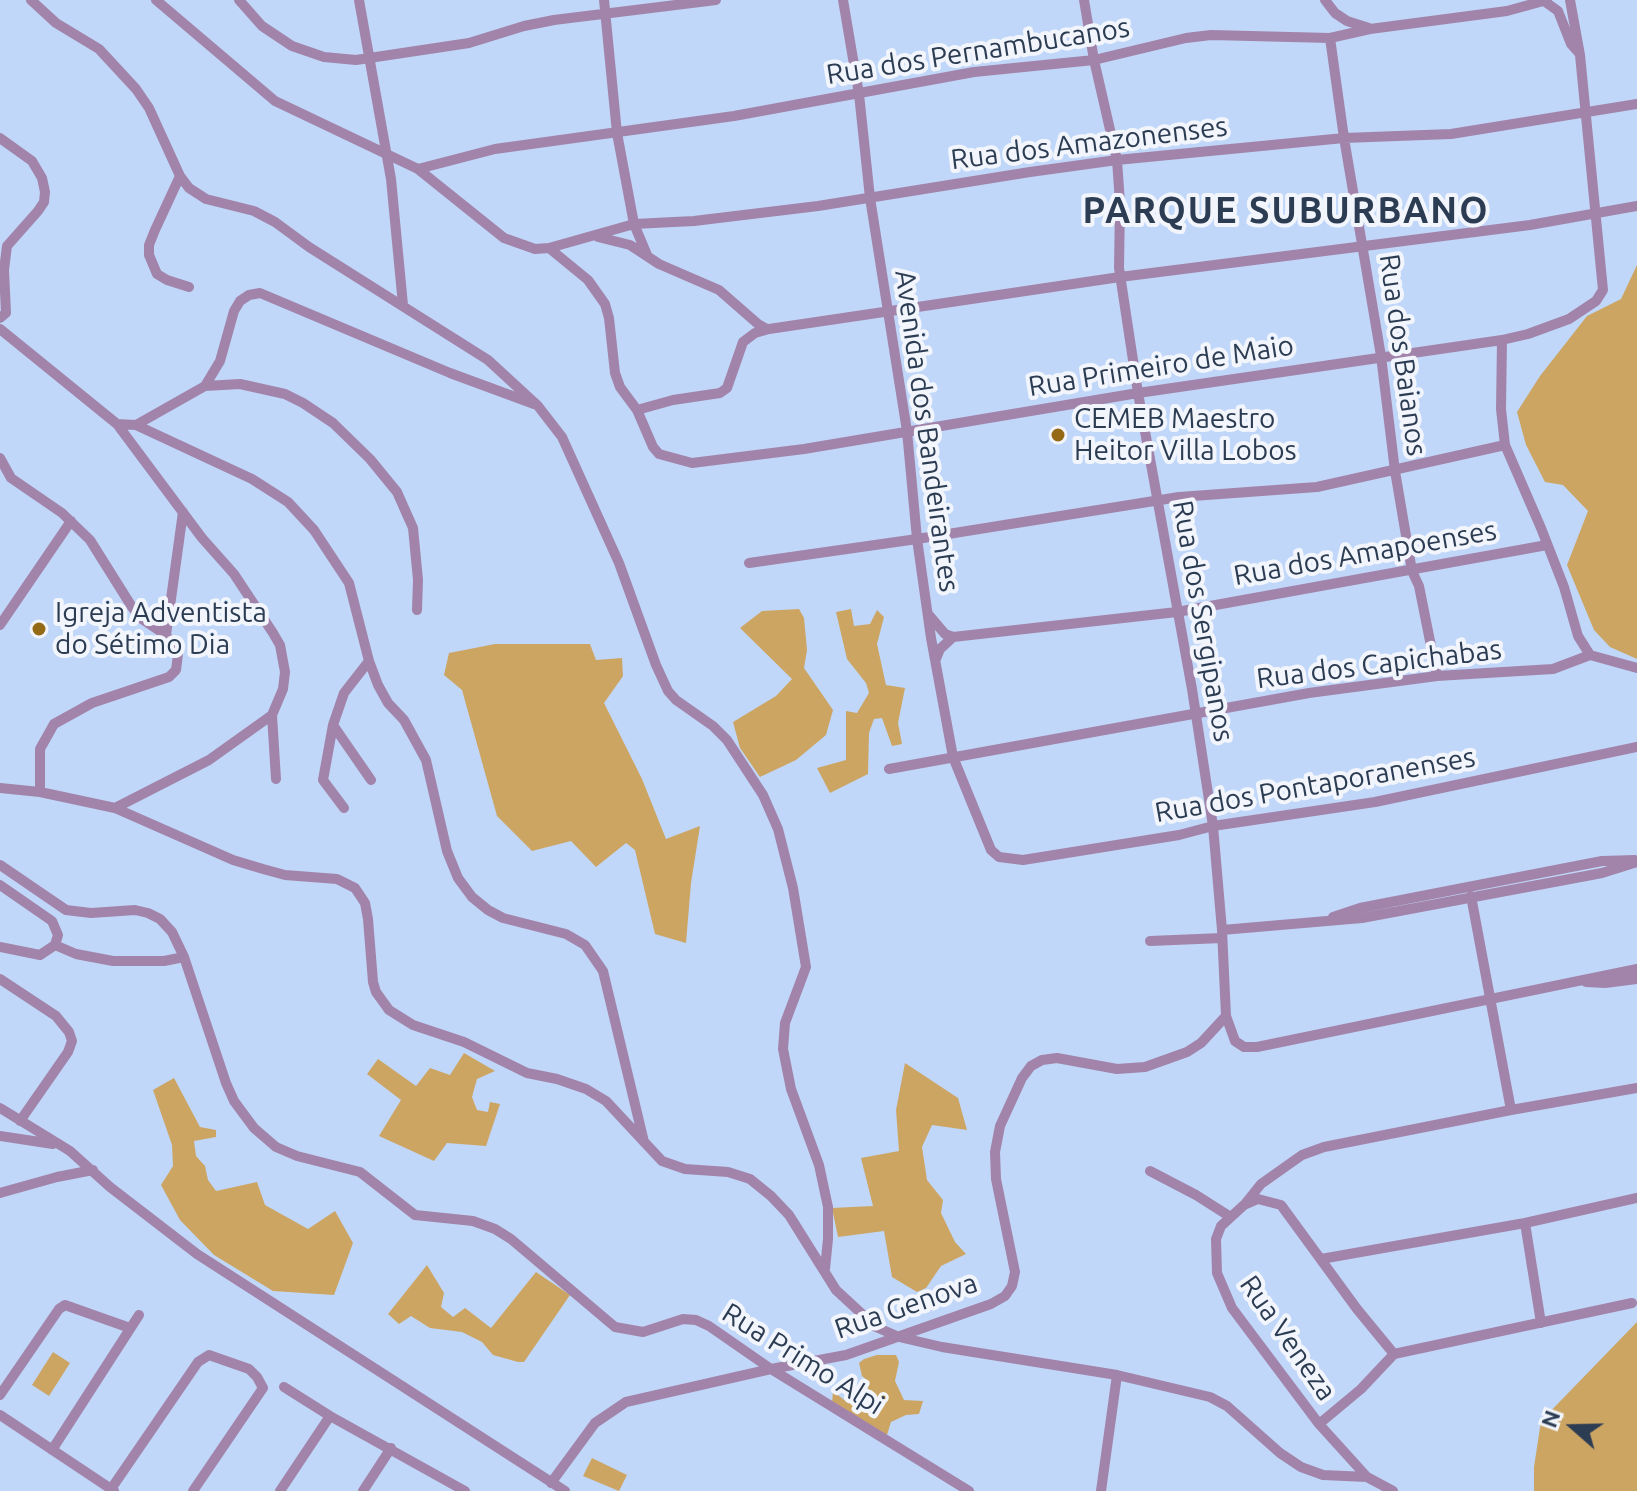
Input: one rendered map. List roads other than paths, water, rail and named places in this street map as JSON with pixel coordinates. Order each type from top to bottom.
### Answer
[{"type":"street","points":[[31,0],[47,17],[99,49],[136,89],[162,132],[180,176],[189,188],[206,199],[254,211],[275,222],[309,247],[488,360],[538,406],[562,437],[619,563],[668,691],[727,740],[756,783],[778,829],[793,888],[806,967],[785,1023],[783,1049],[791,1089],[819,1165],[828,1207],[825,1269]]},
{"type":"street","points":[[156,0],[275,101],[418,169],[504,238],[526,247],[549,248],[588,280],[605,304],[615,373],[620,387],[637,410],[673,400],[720,393],[727,388],[743,342],[755,333],[769,329],[1120,277],[1530,225],[1637,206]]},
{"type":"street","points":[[239,0],[262,26],[292,46],[334,59],[370,59],[469,43],[605,6],[716,0]]},
{"type":"street","points":[[359,0],[393,193],[403,305]]},
{"type":"street","name":"Avenida dos Bandeirantes","points":[[843,0],[907,431],[917,539],[953,757],[984,838],[999,857]]},
{"type":"street","name":"Rua dos Sergipanos","points":[[1084,0],[1117,160],[1120,277],[1213,826],[1226,1016]]},
{"type":"street","points":[[1325,0],[1335,13],[1347,21],[1370,29]]},
{"type":"street","points":[[1546,0],[1558,11],[1571,44],[1580,55]]},
{"type":"street","name":"Rua dos Pernambucanos","points":[[418,169],[495,149],[734,116],[974,72],[1094,60],[1186,38],[1211,35],[1330,38],[1370,29],[1507,11],[1546,0]]},
{"type":"street","points":[[1570,0],[1580,55],[1595,213]]},
{"type":"street","points":[[605,6],[617,133],[634,224],[647,255]]},
{"type":"street","name":"Rua dos Baianos","points":[[1330,38],[1381,356],[1395,471],[1412,571],[1419,586],[1437,676]]},
{"type":"street","name":"Rua dos Amazonenses","points":[[549,248],[634,224],[709,219],[870,198],[1117,160],[1344,138],[1451,134],[1637,104]]},
{"type":"street","points":[[0,138],[32,161],[42,178],[45,192],[44,202],[38,211],[7,246],[4,270],[6,313],[0,318]]},
{"type":"street","points":[[180,176],[155,230],[149,255],[157,274],[189,287]]},
{"type":"street","name":"Rua Primeiro de Maio","points":[[637,410],[647,438],[659,454],[677,461],[711,463],[1138,393],[1502,340],[1569,319],[1596,301],[1603,287],[1595,213]]},
{"type":"street","points":[[593,236],[621,241],[659,264],[719,290],[758,324],[769,329]]},
{"type":"street","points":[[205,386],[220,361],[240,301],[260,293],[450,373],[538,406]]},
{"type":"street","points":[[0,329],[117,424],[234,574],[280,645],[285,672],[283,689],[272,715],[276,779]]},
{"type":"street","points":[[1502,340],[1501,409],[1505,445],[1564,587],[1578,636],[1590,655],[1637,668]]},
{"type":"street","points":[[136,425],[205,386],[240,384],[285,394],[303,403],[333,423],[370,459],[397,492],[413,528],[418,580],[417,610]]},
{"type":"street","points":[[117,424],[136,425],[252,479],[288,502],[314,530],[349,583],[369,661],[383,694],[409,727],[426,760],[451,865],[465,889],[488,910],[503,918],[566,934],[585,945],[603,971],[645,1145]]},
{"type":"street","points":[[749,563],[1179,497],[1317,487],[1505,445]]},
{"type":"street","points":[[0,458],[11,478],[71,521],[90,540],[132,607],[142,619],[166,635],[178,654],[176,670],[169,677],[92,703],[54,724],[40,749],[40,792]]},
{"type":"street","points":[[166,635],[183,512]]},
{"type":"street","points":[[1,622],[71,521]]},
{"type":"street","name":"Rua dos Amapoenses","points":[[953,637],[1177,612],[1547,545]]},
{"type":"street","points":[[928,613],[945,634],[953,637],[940,649],[936,661]]},
{"type":"street","name":"Rua dos Capichabas","points":[[889,769],[1309,693],[1437,676],[1553,669],[1590,655]]},
{"type":"street","points":[[344,808],[323,780],[333,725],[347,686],[369,661]]},
{"type":"street","points":[[115,808],[209,760],[272,715]]},
{"type":"street","points":[[333,725],[371,780]]},
{"type":"street","name":"Rua dos Pontaporanenses","points":[[999,857],[1023,860],[1179,835],[1213,826],[1375,802],[1637,747]]},
{"type":"street","points":[[0,788],[40,792],[115,808],[233,860],[285,875],[346,882],[361,894],[365,903],[371,935],[373,982],[389,1010],[413,1025],[464,1042],[527,1073],[586,1089],[606,1101],[645,1145],[672,1166],[728,1172],[750,1179],[789,1215],[836,1290],[876,1327],[899,1337],[942,1347],[1117,1375],[1210,1397],[1227,1406],[1280,1453],[1301,1467],[1323,1475],[1367,1477],[1393,1491]]},
{"type":"street","points":[[1319,923],[1360,908],[1602,861],[1637,861]]},
{"type":"street","points":[[1150,941],[1319,923],[1602,873],[1637,861]]},
{"type":"street","name":"Rua Primo Alpi","points":[[0,865],[66,910],[91,913],[135,910],[160,919],[172,932],[184,957],[234,1101],[254,1128],[276,1147],[297,1156],[360,1172],[415,1215],[473,1221],[495,1229],[615,1327],[643,1332],[683,1319],[696,1320],[709,1326],[771,1369],[969,1491]]},
{"type":"street","points":[[0,885],[52,921],[58,935],[55,945],[40,955],[0,947]]},
{"type":"street","points":[[1471,896],[1511,1110]]},
{"type":"street","points":[[55,945],[85,957],[113,961],[164,961],[184,957]]},
{"type":"street","points":[[1226,1016],[1235,1041],[1244,1047],[1257,1047],[1637,969]]},
{"type":"street","points":[[0,979],[56,1016],[72,1041],[68,1052],[20,1121]]},
{"type":"street","points":[[1584,982],[1637,979]]},
{"type":"street","name":"Rua Genova","points":[[551,1483],[595,1423],[626,1402],[846,1355],[991,1304],[1005,1296],[1012,1286],[1015,1272],[996,1179],[995,1152],[1000,1126],[1022,1078],[1031,1066],[1042,1060],[1057,1058],[1117,1069],[1145,1067],[1187,1052],[1201,1043],[1226,1016]]},
{"type":"street","points":[[1244,1205],[1261,1184],[1302,1155],[1324,1147],[1637,1088]]},
{"type":"street","points":[[616,1112],[636,1100]]},
{"type":"street","points":[[0,1108],[70,1151],[110,1187],[197,1254],[565,1491]]},
{"type":"street","points":[[0,1136],[57,1144]]},
{"type":"street","points":[[0,1193],[93,1170]]},
{"type":"street","points":[[1150,1171],[1229,1216],[1258,1199],[1281,1205],[1394,1354]]},
{"type":"street","points":[[1321,1259],[1525,1223],[1637,1198]]},
{"type":"street","name":"Rua Veneza","points":[[1229,1216],[1216,1239],[1217,1273],[1223,1291],[1232,1308],[1319,1424],[1367,1477]]},
{"type":"street","points":[[1525,1223],[1541,1323]]},
{"type":"street","points":[[1319,1424],[1361,1389],[1394,1354],[1632,1303]]},
{"type":"street","points":[[0,1395],[59,1309],[70,1305],[130,1328]]},
{"type":"street","points":[[52,1450],[139,1315]]},
{"type":"street","points":[[0,1415],[112,1490],[198,1362],[209,1355],[249,1369],[263,1388],[193,1491]]},
{"type":"street","points":[[1101,1491],[1117,1375]]},
{"type":"street","points":[[284,1387],[460,1490]]},
{"type":"street","points":[[280,1491],[330,1416]]},
{"type":"street","points":[[363,1491],[391,1448]]},
{"type":"place","name":"CEMEB Maestro Heitor Villa Lobos","points":[[1058,435]]},
{"type":"place","name":"Igreja Adventista do Sétimo Dia","points":[[39,629]]},
{"type":"district","name":"PARQUE SUBURBANO","points":[[1286,211]]}]
